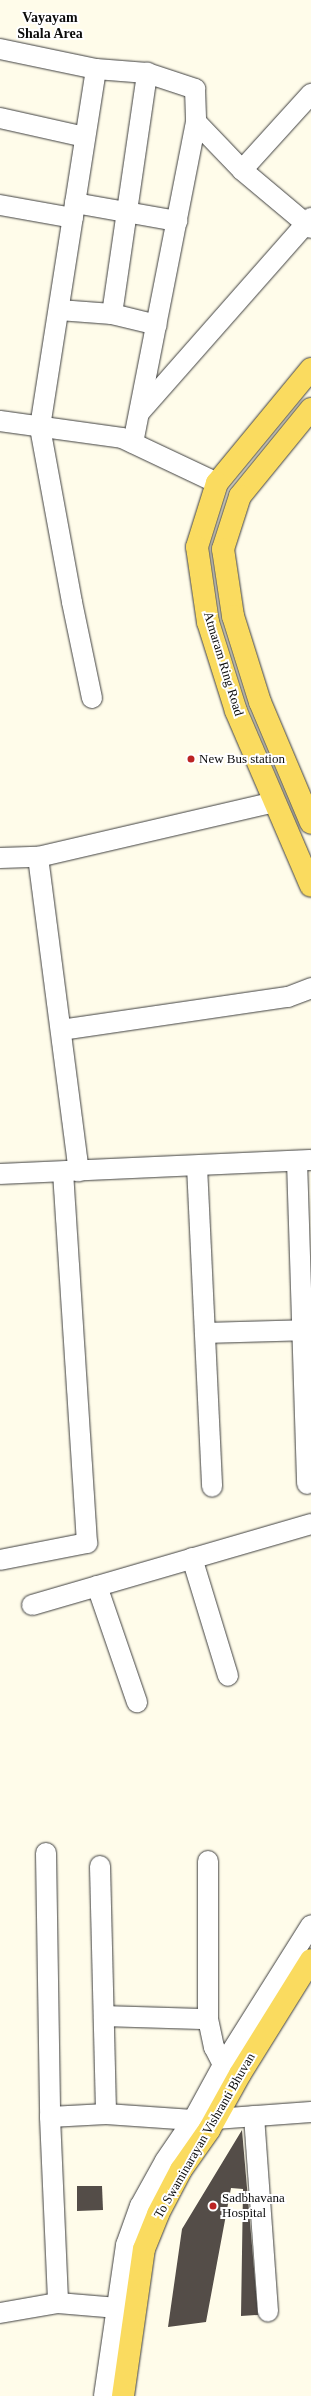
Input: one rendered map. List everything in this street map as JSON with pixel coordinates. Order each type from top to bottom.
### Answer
[{"type":"main road","name":"Atmaram Ring Road","points":[[311,369],[217,483],[197,547],[208,622],[236,711],[311,886]]},
{"type":"main road","name":"Atmaram Ring Road","points":[[311,409],[240,496],[224,549],[233,616],[260,702],[311,823]]},
{"type":"main road","name":"To Swaminarayan Vishranti Bhuvan","points":[[123,2396],[144,2249],[158,2214],[182,2170],[215,2119],[240,2074],[311,1960]]},
{"type":"street","points":[[0,49],[96,69],[147,73],[195,89],[196,122],[133,444]]},
{"type":"street","points":[[92,698],[72,602],[40,427],[96,69]]},
{"type":"street","points":[[112,314],[147,73]]},
{"type":"street","points":[[242,170],[311,94]]},
{"type":"street","points":[[0,118],[86,137]]},
{"type":"street","points":[[140,412],[309,224],[242,170],[196,122]]},
{"type":"street","points":[[0,205],[74,211],[127,211],[177,221]]},
{"type":"street","points":[[59,310],[112,314],[157,325]]},
{"type":"street","points":[[0,421],[122,438],[217,483]]},
{"type":"street","points":[[0,858],[38,857],[274,802]]},
{"type":"street","points":[[0,1560],[87,1543],[71,1171],[61,1030],[38,857]]},
{"type":"street","points":[[61,1030],[288,997],[311,988]]},
{"type":"street","points":[[0,1174],[304,1161],[307,1330],[307,1484]]},
{"type":"street","points":[[198,1166],[212,1487]]},
{"type":"street","points":[[205,1333],[307,1330]]},
{"type":"street","points":[[32,1605],[311,1524]]},
{"type":"street","points":[[192,1558],[228,1676]]},
{"type":"street","points":[[97,1586],[137,1702]]},
{"type":"street","points":[[46,1853],[50,2117],[58,2303]]},
{"type":"street","points":[[208,1861],[208,2019],[214,2047],[224,2065]]},
{"type":"street","points":[[100,1866],[106,2114]]},
{"type":"street","points":[[104,2396],[126,2245],[140,2206],[165,2161],[193,2120],[224,2065],[311,1925]]},
{"type":"street","points":[[104,2016],[208,2019]]},
{"type":"street","points":[[215,2119],[311,2112]]},
{"type":"street","points":[[50,2117],[106,2114],[193,2120]]},
{"type":"street","points":[[254,2116],[268,2311]]},
{"type":"street","points":[[0,2313],[58,2303],[118,2308]]},
{"type":"building","points":[[242,2130],[258,2315],[241,2316],[243,2189],[231,2188],[206,2322],[168,2327],[182,2229]]},
{"type":"building","points":[[77,2186],[102,2186],[103,2210],[77,2211]]},
{"type":"place","name":"New Bus station","points":[[191,759]]},
{"type":"place","name":"Sadbhavana Hospital","points":[[213,2206]]},
{"type":"district","name":"Vayayam Shala Area","points":[[50,26]]}]
